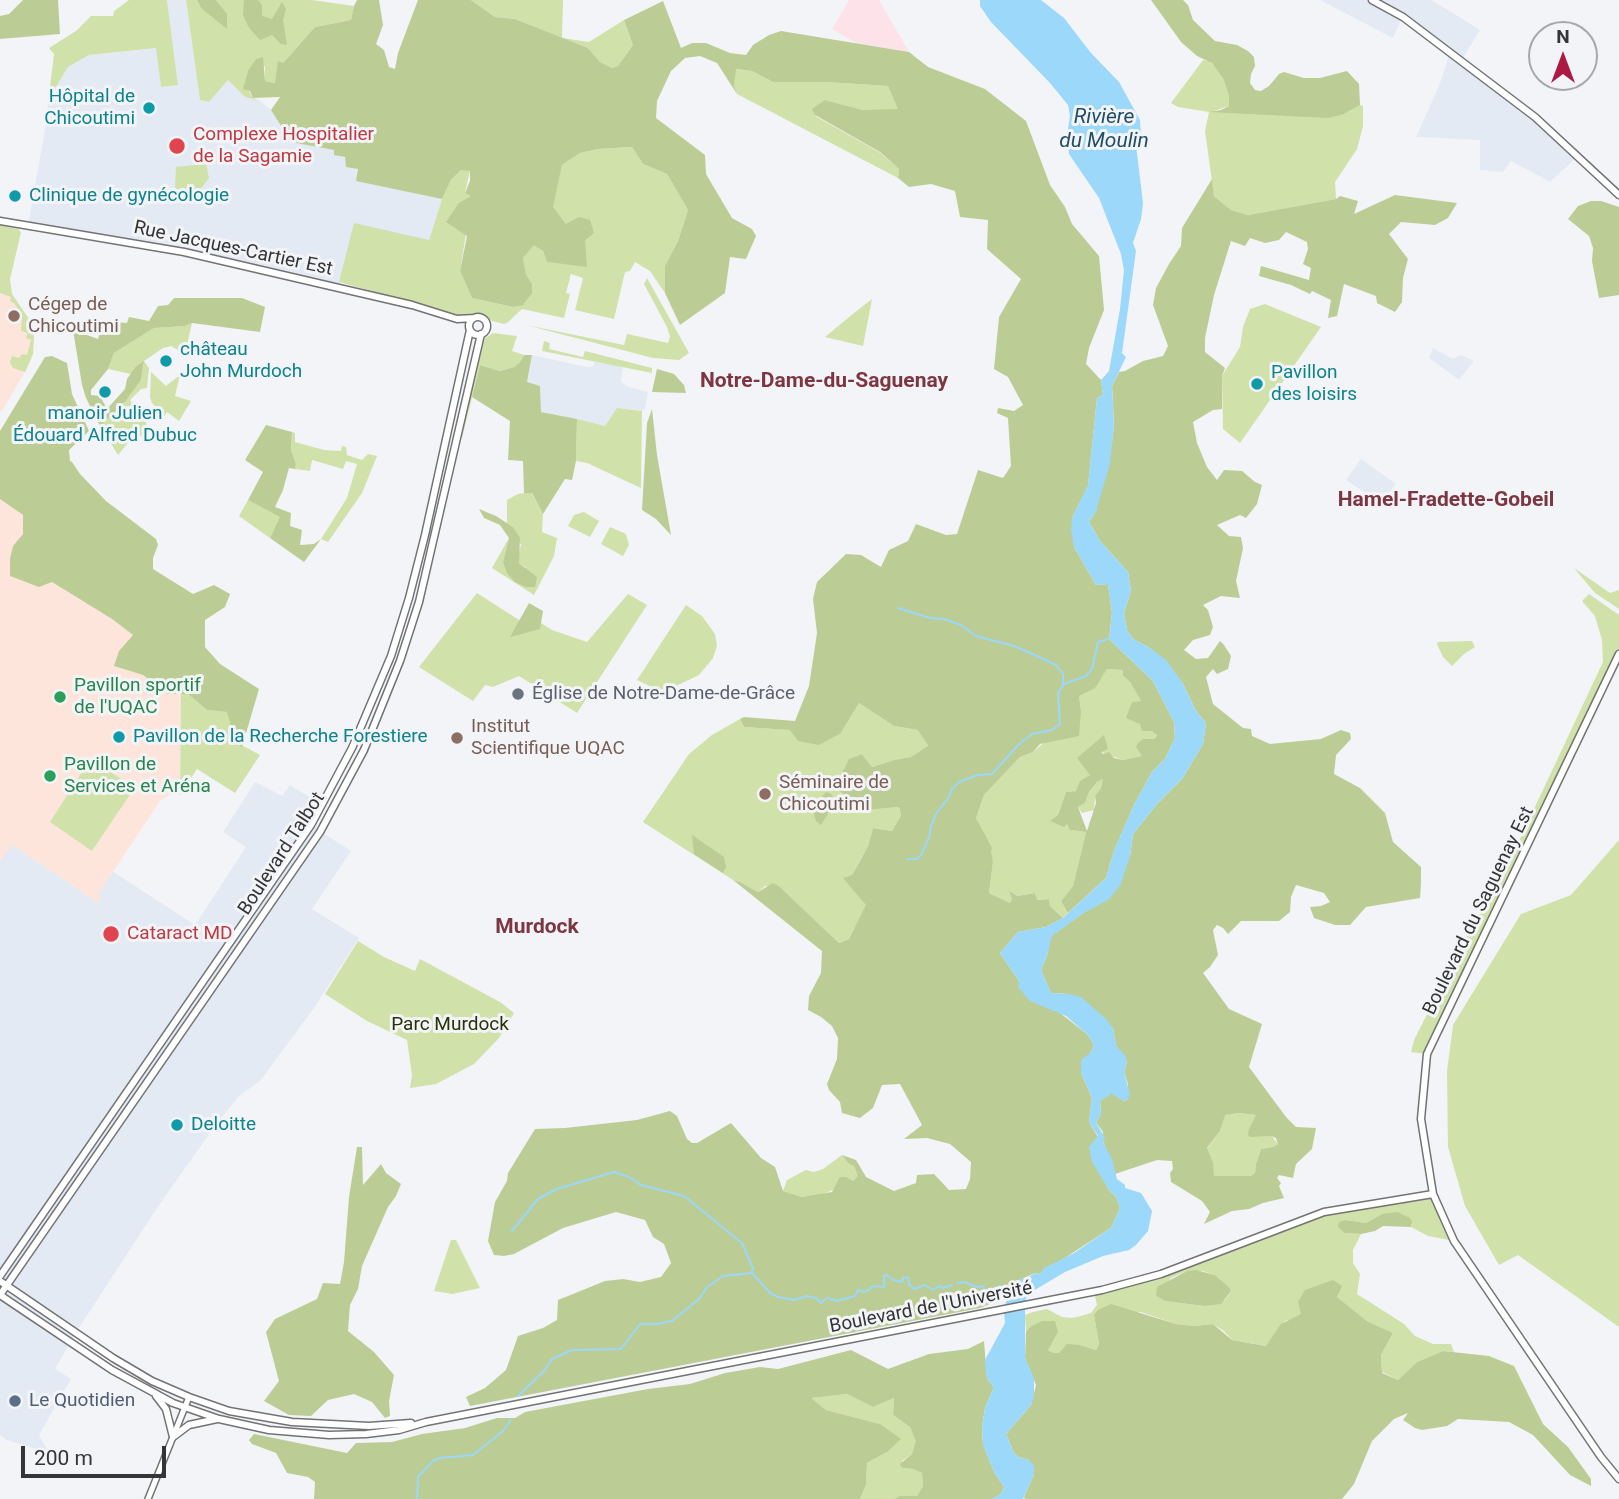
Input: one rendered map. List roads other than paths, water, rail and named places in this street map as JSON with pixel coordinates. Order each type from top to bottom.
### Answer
[{"type":"main road","points":[[1372,0],[1403,17],[1535,117],[1619,195]]},
{"type":"main road","name":"Rue Jacques-Cartier Est","points":[[0,221],[184,251],[298,277],[457,319],[474,318]]},
{"type":"main road","points":[[474,318],[485,321],[486,329],[481,334],[470,329],[474,318]]},
{"type":"main road","name":"Rue Jacques-Cartier Est","points":[[457,319],[470,329]]},
{"type":"main road","name":"Boulevard Talbot","points":[[0,1276],[310,825],[352,748],[391,656],[409,598],[470,329]]},
{"type":"main road","name":"Boulevard Talbot","points":[[0,1295],[3,1284],[320,832],[363,750],[400,662],[419,602],[481,334]]},
{"type":"main road","name":"Boulevard du Saguenay Est","points":[[1619,654],[1427,1054],[1421,1119],[1433,1194],[1454,1241],[1601,1457],[1619,1479]]},
{"type":"main road","name":"Boulevard de l'Université","points":[[0,1295],[112,1370],[155,1395],[219,1419],[269,1430],[329,1435],[399,1430],[426,1422],[1102,1290],[1161,1274],[1324,1212],[1433,1194]]},
{"type":"main road","name":"Boulevard de l'Université","points":[[3,1284],[113,1358],[152,1381],[188,1397],[229,1410],[292,1422],[369,1426],[426,1422]]},
{"type":"main road","points":[[155,1395],[166,1409],[173,1437],[190,1425],[219,1419]]},
{"type":"street","points":[[148,1499],[188,1397]]},
{"type":"water","name":"Rivière du Moulin","points":[[980,0],[1041,0],[1064,18],[1091,53],[1119,82],[1140,120],[1141,138],[1136,145],[1143,203],[1133,243],[1136,251],[1122,353],[1126,357],[1112,386],[1114,425],[1110,464],[1096,511],[1089,522],[1100,541],[1128,572],[1131,591],[1124,613],[1127,630],[1133,639],[1166,660],[1206,723],[1203,744],[1182,779],[1133,834],[1130,856],[1120,886],[1108,900],[1082,914],[1052,936],[1041,970],[1051,993],[1081,997],[1113,1028],[1116,1046],[1127,1061],[1124,1072],[1130,1094],[1124,1101],[1110,1093],[1100,1101],[1101,1114],[1096,1122],[1105,1138],[1103,1142],[1112,1159],[1117,1179],[1125,1188],[1141,1193],[1152,1211],[1148,1231],[1129,1250],[1103,1256],[1065,1272],[1028,1294],[1025,1301],[1025,1358],[1034,1378],[1034,1396],[1031,1405],[1006,1434],[1018,1457],[1029,1460],[1034,1466],[1034,1474],[1023,1499],[992,1499],[1001,1494],[1004,1487],[994,1472],[983,1445],[985,1408],[994,1387],[987,1379],[985,1360],[1005,1323],[1004,1312],[1009,1285],[1035,1273],[1040,1274],[1044,1268],[1074,1253],[1111,1228],[1120,1208],[1116,1197],[1092,1162],[1089,1147],[1098,1136],[1089,1122],[1092,1098],[1081,1073],[1081,1060],[1090,1053],[1094,1045],[1087,1034],[1066,1016],[1030,1001],[1018,987],[1019,981],[1000,953],[1018,932],[1046,927],[1063,918],[1106,878],[1114,851],[1134,805],[1152,772],[1165,759],[1175,738],[1174,722],[1153,681],[1109,639],[1112,613],[1108,584],[1096,585],[1074,547],[1071,530],[1072,518],[1088,485],[1097,398],[1103,395],[1101,380],[1109,371],[1124,270],[1121,254],[1099,198],[1069,154],[1068,105],[991,22],[980,6]]},
{"type":"waterway","points":[[898,608],[930,618],[944,619],[961,625],[976,636],[1014,646],[1037,656],[1056,665],[1063,674],[1063,684]]},
{"type":"waterway","points":[[907,859],[917,859],[921,855],[936,814],[959,782],[978,775],[992,774],[1019,744],[1032,734],[1052,730],[1060,724],[1058,693],[1064,684],[1086,676],[1092,669],[1098,642],[1109,639]]},
{"type":"waterway","points":[[512,1231],[538,1199],[557,1189],[614,1172],[641,1185],[684,1196],[742,1243],[753,1268],[752,1273]]},
{"type":"waterway","points":[[518,1396],[545,1370],[552,1359],[572,1350],[621,1349],[640,1324],[672,1321],[700,1298],[707,1287],[723,1276],[752,1273],[770,1293],[778,1297],[794,1300],[807,1296],[816,1298],[821,1303],[827,1298],[837,1301],[855,1296],[858,1290],[865,1292],[874,1286],[884,1287],[884,1276],[887,1275],[902,1282],[903,1278],[908,1277],[909,1284],[914,1289],[925,1285],[933,1290],[939,1286],[943,1288],[952,1285]]},
{"type":"waterway","points":[[957,1283],[983,1286],[989,1296],[994,1296],[999,1286],[1009,1290]]},
{"type":"waterway","points":[[417,1499],[418,1477],[433,1461],[473,1455],[502,1432],[511,1420]]},
{"type":"place","name":"Hôpital de Chicoutimi","points":[[149,108]]},
{"type":"place","name":"Complexe Hospitalier de la Sagamie","points":[[177,146]]},
{"type":"place","name":"Clinique de gynécologie","points":[[15,196]]},
{"type":"place","name":"Cégep de Chicoutimi","points":[[14,316]]},
{"type":"place","name":"château John Murdoch","points":[[166,361]]},
{"type":"place","name":"Pavillon des loisirs","points":[[1257,384]]},
{"type":"place","name":"manoir Julien Édouard Alfred Dubuc","points":[[105,392]]},
{"type":"place","name":"Église de Notre-Dame-de-Grâce","points":[[518,694]]},
{"type":"place","name":"Pavillon sportif de l'UQAC","points":[[60,697]]},
{"type":"place","name":"Pavillon de la Recherche Forestiere","points":[[119,737]]},
{"type":"place","name":"Institut Scientifique UQAC","points":[[457,738]]},
{"type":"place","name":"Pavillon de Services et Aréna","points":[[50,776]]},
{"type":"place","name":"Séminaire de Chicoutimi","points":[[765,794]]},
{"type":"place","name":"Cataract MD","points":[[111,934]]},
{"type":"place","name":"Deloitte","points":[[177,1125]]},
{"type":"place","name":"Le Quotidien","points":[[15,1401]]},
{"type":"district","name":"Notre-Dame-du-Saguenay","points":[[824,382]]},
{"type":"district","name":"Hamel-Fradette-Gobeil","points":[[1446,501]]},
{"type":"district","name":"Murdock","points":[[537,928]]},
{"type":"park label","name":"Parc Murdock","points":[[450,1025]]}]
